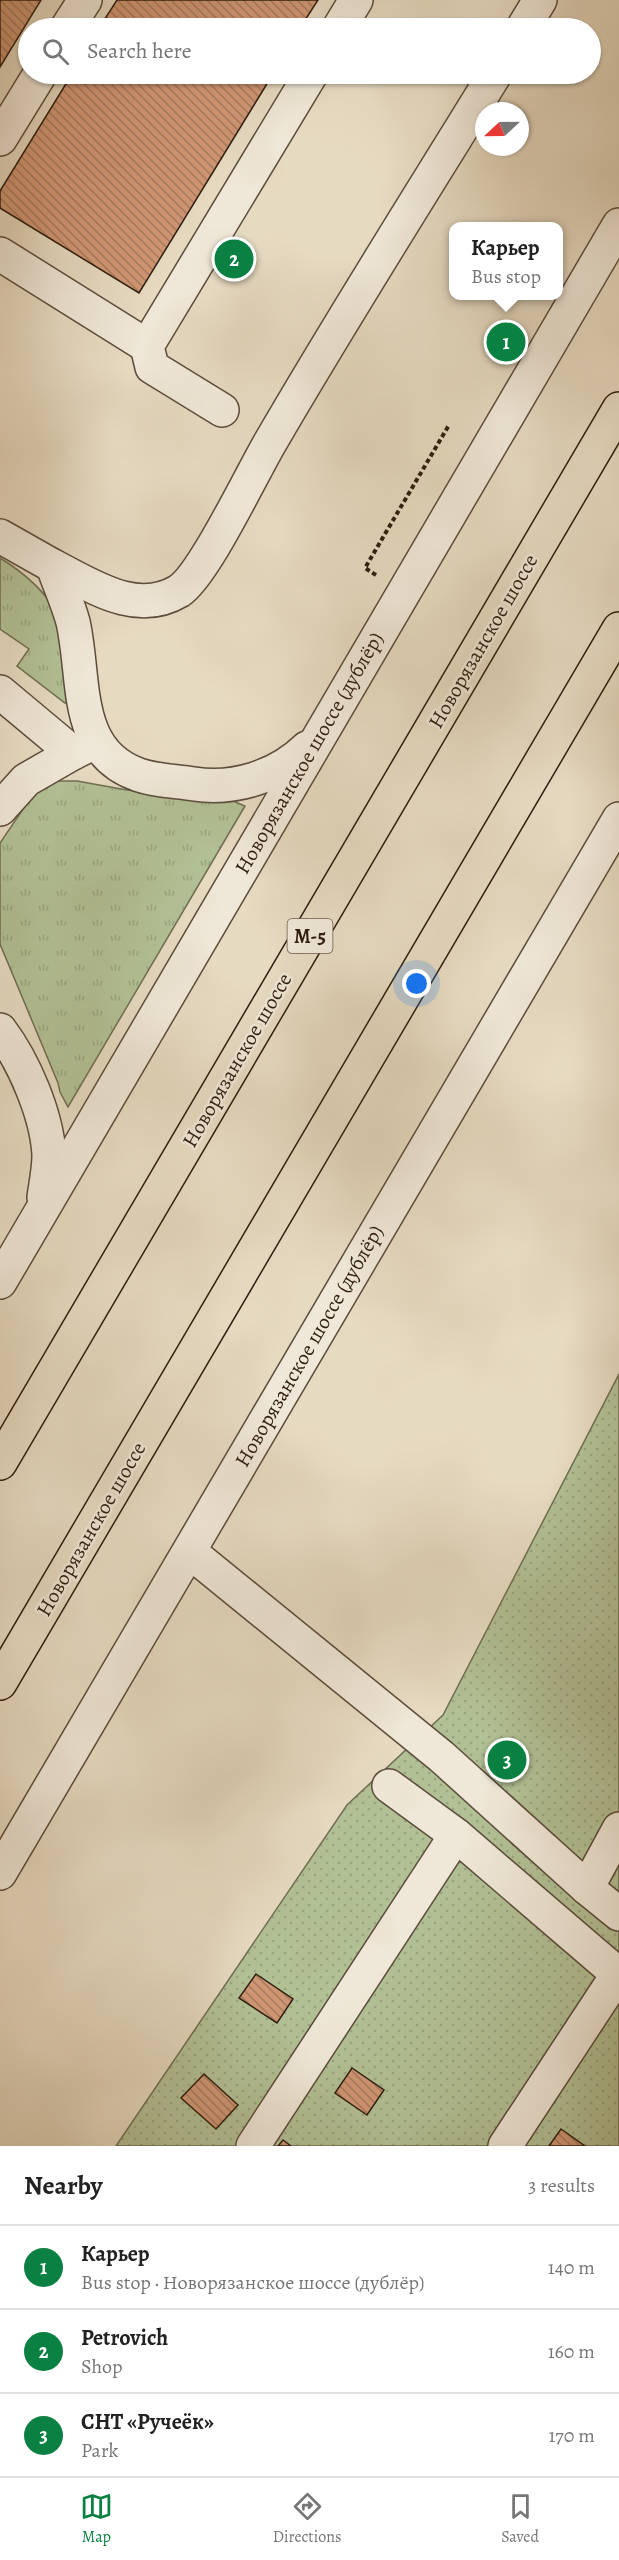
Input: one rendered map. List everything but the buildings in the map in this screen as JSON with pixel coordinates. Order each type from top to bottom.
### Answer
[{"type":"highway","name":"Новорязанское шоссе","points":[[0,1463],[619,409]]},
{"type":"highway","name":"Новорязанское шоссе","points":[[0,1683],[619,629]]},
{"type":"street","points":[[74,18],[85,0]]},
{"type":"street","points":[[345,18],[356,0]]},
{"type":"street","points":[[529,18],[540,0]]},
{"type":"street","points":[[0,139],[34,84]]},
{"type":"street","points":[[222,410],[152,367],[147,346],[305,84]]},
{"type":"street","points":[[0,536],[53,566],[117,597],[147,602],[180,590],[199,569],[271,440],[489,84]]},
{"type":"street","name":"Новорязанское шоссе (дублёр)","points":[[0,1282],[619,225]]},
{"type":"street","points":[[0,254],[147,346]]},
{"type":"street","points":[[0,808],[26,780],[84,748],[89,726],[72,622],[53,566]]},
{"type":"street","points":[[0,692],[84,748],[111,759],[139,775],[209,786],[238,783],[265,776],[293,762],[319,736]]},
{"type":"street","name":"Новорязанское шоссе (дублёр)","points":[[0,1874],[619,819]]},
{"type":"street","points":[[0,1008],[6,1038],[44,1118],[49,1156],[43,1208]]},
{"type":"street","points":[[190,1552],[442,1757],[619,1914]]},
{"type":"street","points":[[388,1786],[456,1835],[618,1974],[505,2146]]},
{"type":"street","points":[[587,1888],[619,1829]]},
{"type":"street","points":[[253,2146],[456,1835]]},
{"type":"path","points":[[384,566],[378,576],[365,568],[449,425]]},
{"type":"green space","points":[[0,558],[33,583],[60,617],[65,644],[69,701],[65,703],[17,666],[29,649],[0,629]]},
{"type":"green space","points":[[51,781],[77,781],[127,790],[231,800],[245,806],[68,1107],[0,944],[0,843],[38,787]]},
{"type":"green space","points":[[619,1374],[619,2146],[116,2146],[347,1805],[443,1715]]},
{"type":"place","name":"Petrovich","points":[[234,259]]},
{"type":"place","name":"Карьер","points":[[506,342]]},
{"type":"place","name":"СНТ «Ручеёк»","points":[[507,1760]]}]
